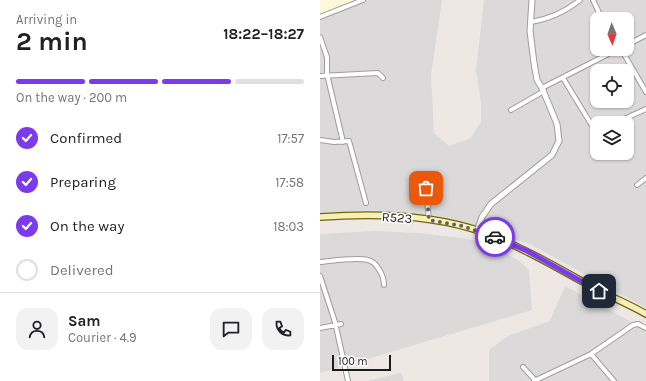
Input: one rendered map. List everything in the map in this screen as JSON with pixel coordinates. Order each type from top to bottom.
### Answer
[{"type":"main road","name":"R523","points":[[320,217],[375,216],[429,220],[477,231],[527,251],[611,297],[646,314]]},
{"type":"street","points":[[320,18],[363,0]]},
{"type":"street","points":[[477,231],[482,217],[491,204],[552,155],[558,146],[559,130],[543,89],[537,80],[534,64],[530,22],[532,0]]},
{"type":"street","points":[[530,22],[547,19],[568,9],[580,0]]},
{"type":"street","points":[[593,0],[599,12]]},
{"type":"street","points":[[634,41],[646,35]]},
{"type":"street","points":[[320,37],[327,57],[327,74],[343,142]]},
{"type":"street","points":[[511,110],[543,89],[605,56]]},
{"type":"street","points":[[625,56],[646,92]]},
{"type":"street","points":[[320,76],[327,74],[378,73],[383,78]]},
{"type":"street","points":[[563,78],[590,122]]},
{"type":"street","points":[[632,116],[646,110]]},
{"type":"street","points":[[320,140],[343,142],[349,141],[366,203]]},
{"type":"street","points":[[637,185],[646,178]]},
{"type":"street","points":[[425,179],[429,220]]},
{"type":"street","points":[[320,262],[368,260],[375,264],[380,272],[384,285]]},
{"type":"street","points":[[320,276],[338,324],[348,381]]},
{"type":"street","points":[[320,328],[338,324]]},
{"type":"street","points":[[523,367],[535,381],[591,354],[633,325],[638,324],[646,328]]},
{"type":"street","points":[[591,354],[614,381]]},
{"type":"shaded area","points":[[320,0],[442,0],[431,75],[434,133],[449,146],[471,138],[481,122],[481,102],[476,70],[484,0],[646,0],[646,308],[530,244],[440,217],[370,210],[320,213]]},
{"type":"shaded area","points":[[320,0],[358,0],[320,15]]},
{"type":"shaded area","points":[[376,231],[418,233],[469,239],[500,250],[521,262],[529,271],[532,310],[320,373],[320,234]]},
{"type":"shaded area","points":[[565,286],[646,330],[646,381],[489,381],[489,350],[508,336],[550,321]]},
{"type":"shaded area","points":[[401,373],[404,381],[366,381]]},
{"type":"way so far","points":[[426,188],[429,220],[462,226],[495,237]]},
{"type":"route","points":[[495,237],[527,251],[599,291]]}]
